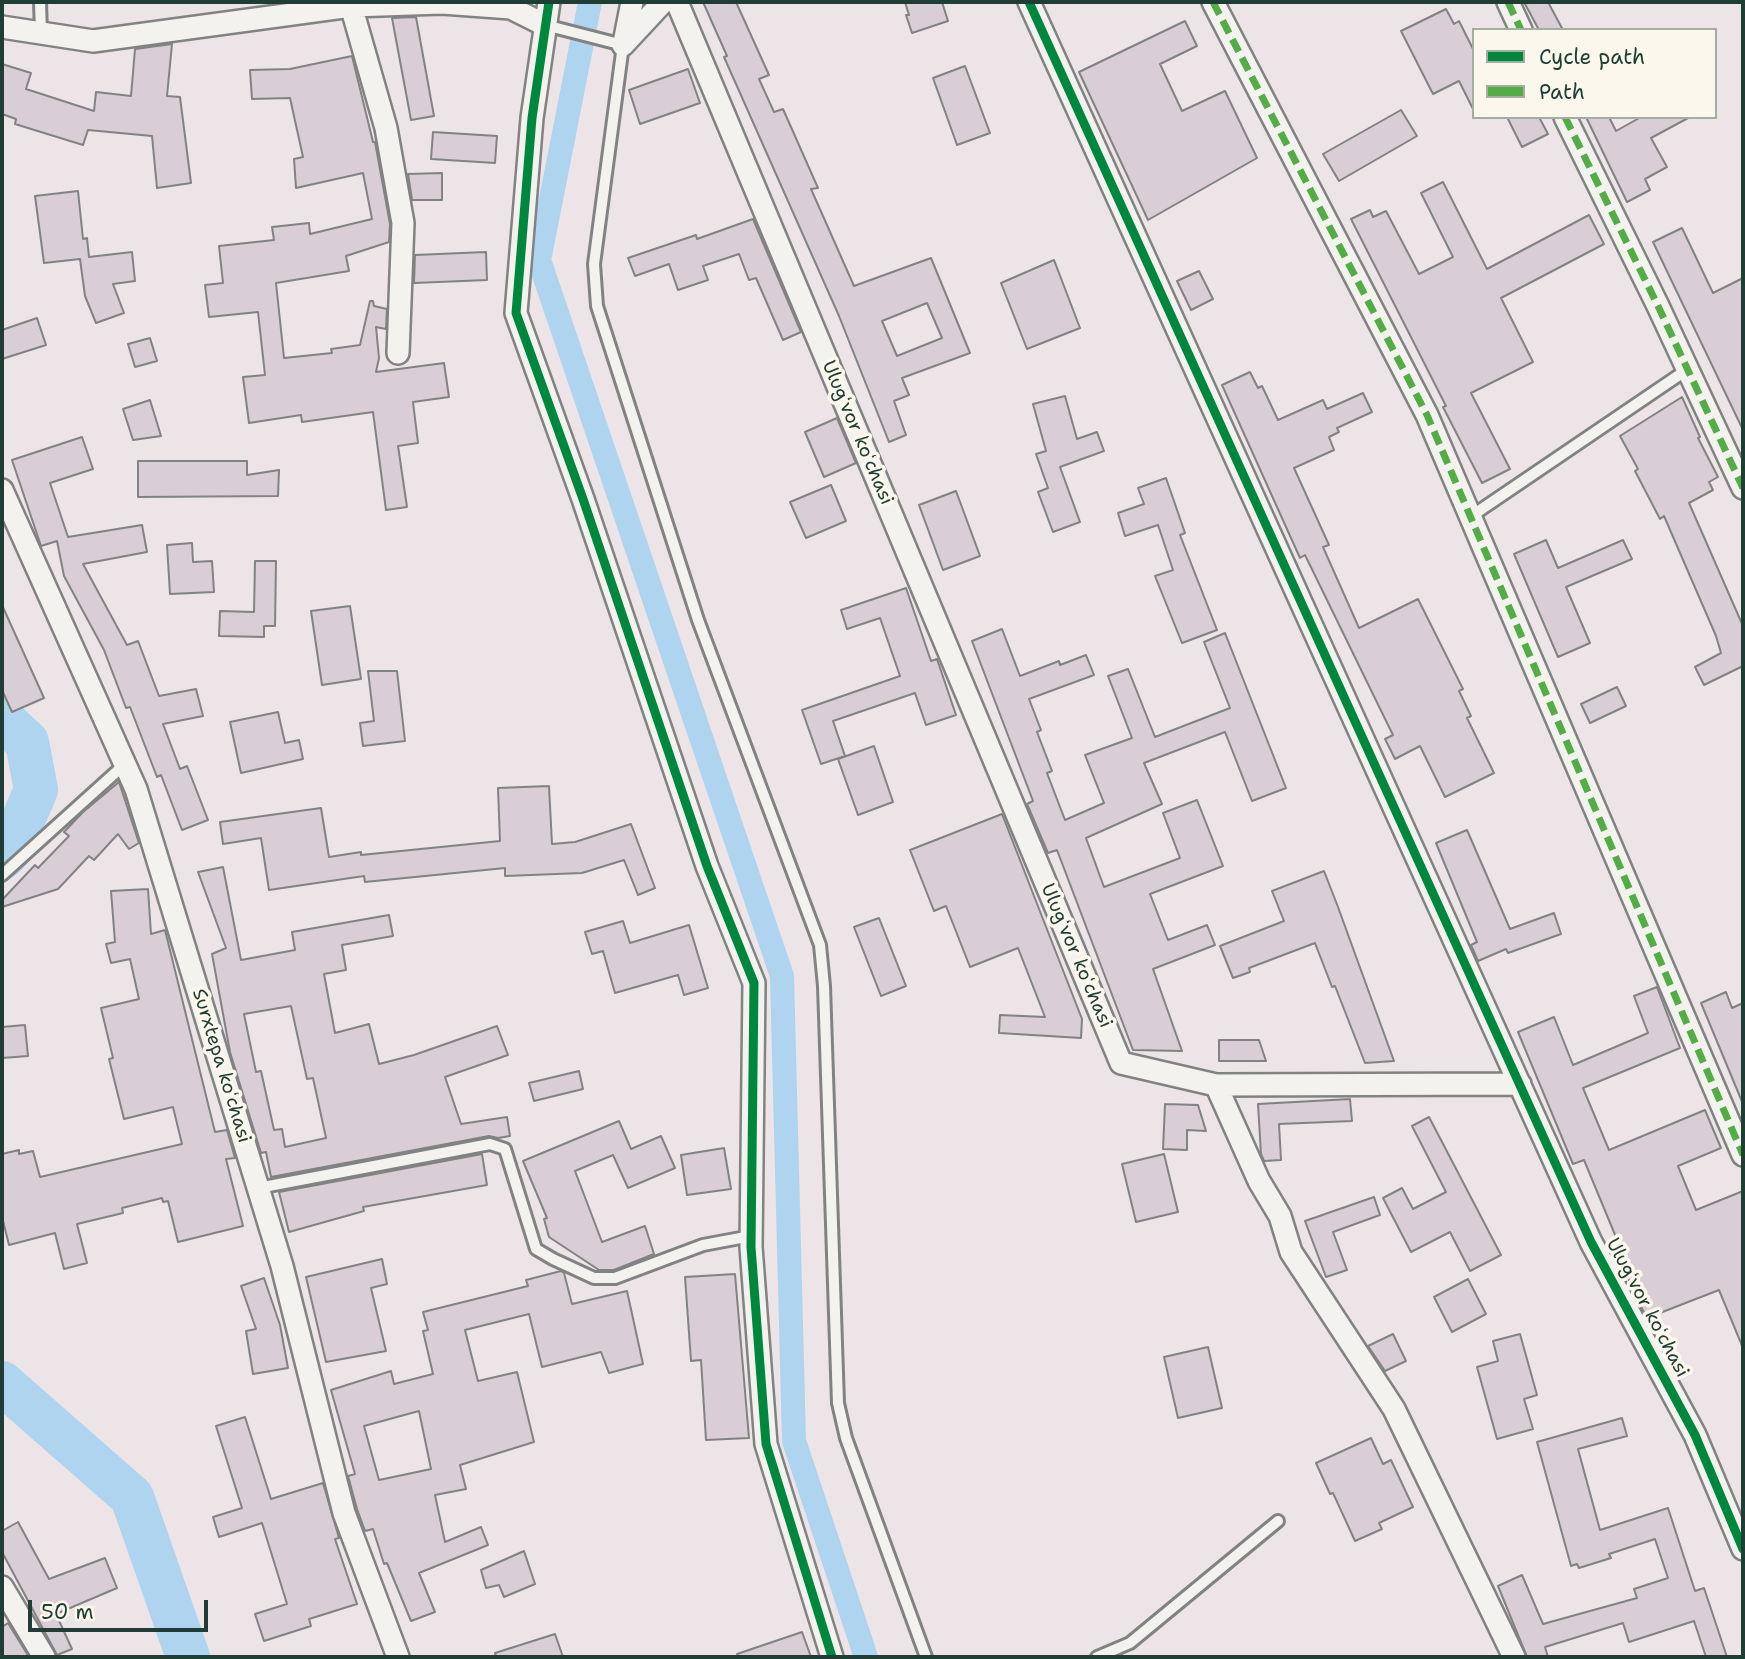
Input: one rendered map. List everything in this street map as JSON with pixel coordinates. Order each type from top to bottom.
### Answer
[{"type":"street","points":[[549,2],[532,118],[516,313],[583,499],[707,866],[754,983],[751,1236],[766,1444],[832,1657]]},
{"type":"street","points":[[623,46],[632,2]]},
{"type":"street","points":[[623,46],[663,2]]},
{"type":"street","name":"Ulugʻvor koʻchasi","points":[[677,2],[1121,1063],[1216,1085],[1520,1084],[1591,1242],[1695,1435],[1743,1549]]},
{"type":"street","points":[[1029,2],[1520,1084]]},
{"type":"street","points":[[1213,2],[1427,415],[1743,1155]]},
{"type":"street","points":[[1507,2],[1520,28]]},
{"type":"street","points":[[2,27],[93,41],[350,4],[442,3],[511,8],[545,26]]},
{"type":"street","points":[[350,4],[386,128],[402,223],[398,353]]},
{"type":"street","points":[[1566,119],[1743,488]]},
{"type":"street","name":"Surxtepa koʻchasi","points":[[2,490],[136,789],[282,1266],[344,1513],[398,1657]]},
{"type":"street","points":[[1216,1085],[1259,1181],[1279,1216],[1291,1252],[1394,1409],[1514,1657]]},
{"type":"street","points":[[2,1587],[44,1657]]},
{"type":"lane","points":[[40,2],[41,33]]},
{"type":"lane","points":[[545,26],[623,46],[594,264],[597,306],[698,620],[820,945],[824,986],[838,1402],[846,1438],[926,1657]]},
{"type":"lane","points":[[1470,517],[1688,369]]},
{"type":"lane","points":[[2,876],[125,764]]},
{"type":"lane","points":[[258,1188],[490,1144],[505,1149],[536,1249],[594,1278],[615,1278],[702,1245],[751,1236]]},
{"type":"lane","points":[[1097,1657],[1130,1643],[1278,1521]]},
{"type":"building","points":[[703,2],[736,2],[769,75],[759,79],[774,112],[783,109],[818,188],[811,189],[854,286],[931,258],[970,353],[902,378],[909,395],[894,401],[906,435],[889,442],[839,316],[724,57],[727,56]],"holes":[[[927,303],[942,338],[897,356],[882,321]]]},
{"type":"building","points":[[905,2],[942,2],[948,21],[912,33]]},
{"type":"building","points":[[1524,2],[1548,2],[1562,28],[1538,28]]},
{"type":"building","points":[[1446,9],[1454,24],[1459,21],[1472,47],[1472,107],[1459,81],[1433,94],[1401,31]]},
{"type":"building","points":[[416,17],[434,116],[411,120],[392,18]]},
{"type":"building","points":[[1185,21],[1197,46],[1160,64],[1182,111],[1225,91],[1257,158],[1148,220],[1079,72]]},
{"type":"building","points":[[172,44],[167,96],[180,97],[191,183],[157,188],[152,136],[88,130],[83,145],[15,124],[16,119],[2,114],[2,64],[31,73],[26,89],[94,111],[96,92],[131,96],[135,49]]},
{"type":"building","points":[[352,56],[375,142],[390,224],[389,242],[346,256],[349,271],[276,283],[284,358],[332,353],[331,349],[360,345],[370,301],[373,301],[374,306],[387,309],[386,329],[376,327],[379,358],[376,372],[444,363],[449,397],[413,402],[418,443],[398,446],[407,507],[386,510],[373,412],[302,422],[301,415],[249,423],[243,377],[265,375],[258,312],[209,317],[205,285],[223,283],[219,246],[274,240],[272,227],[309,223],[310,234],[372,219],[363,173],[296,188],[294,159],[303,157],[290,98],[252,99],[250,70],[290,69]]},
{"type":"building","points":[[965,66],[990,133],[957,145],[933,78]]},
{"type":"building","points":[[688,69],[700,103],[640,124],[629,90]]},
{"type":"building","points":[[1401,110],[1417,136],[1339,181],[1323,154]]},
{"type":"building","points":[[1508,119],[1540,119],[1548,134],[1522,147]]},
{"type":"building","points":[[1587,119],[1610,119],[1616,131],[1637,119],[1686,119],[1651,138],[1667,167],[1645,179],[1650,190],[1627,202]]},
{"type":"building","points":[[433,132],[497,136],[495,163],[431,159]]},
{"type":"building","points":[[442,173],[442,200],[412,200],[408,174]]},
{"type":"building","points":[[1443,182],[1487,269],[1589,215],[1604,244],[1501,298],[1533,362],[1471,393],[1510,469],[1482,483],[1351,219],[1370,210],[1373,217],[1386,211],[1419,274],[1453,257],[1421,193]]},
{"type":"building","points":[[78,191],[83,239],[87,238],[89,257],[132,252],[135,281],[113,284],[124,313],[96,323],[85,296],[80,259],[44,263],[35,196]]},
{"type":"building","points":[[753,219],[801,332],[783,340],[756,278],[749,280],[739,254],[703,266],[708,280],[678,290],[669,264],[635,276],[628,258],[696,235],[697,239]]},
{"type":"building","points":[[1682,228],[1713,293],[1743,278],[1743,430],[1653,242]]},
{"type":"building","points":[[486,252],[487,280],[414,283],[415,255]]},
{"type":"building","points":[[1054,260],[1080,328],[1027,349],[1001,283]]},
{"type":"building","points":[[1199,271],[1213,299],[1191,310],[1177,281]]},
{"type":"building","points":[[37,318],[46,345],[2,359],[2,330]]},
{"type":"building","points":[[150,338],[157,361],[135,367],[128,344]]},
{"type":"building","points":[[1250,372],[1258,388],[1262,386],[1278,420],[1323,400],[1327,409],[1363,393],[1372,412],[1337,428],[1339,432],[1329,437],[1334,450],[1294,468],[1329,545],[1323,547],[1359,628],[1418,599],[1463,689],[1459,691],[1471,716],[1467,718],[1494,773],[1445,797],[1420,746],[1395,759],[1385,739],[1393,735],[1305,555],[1300,558],[1222,385]]},
{"type":"building","points":[[1065,396],[1077,439],[1097,432],[1104,451],[1060,467],[1080,522],[1053,532],[1038,492],[1048,488],[1036,454],[1046,451],[1033,404]]},
{"type":"building","points":[[1682,397],[1700,437],[1698,438],[1718,477],[1709,482],[1713,490],[1689,503],[1743,626],[1743,666],[1704,685],[1695,667],[1721,653],[1716,636],[1664,516],[1660,519],[1620,436]]},
{"type":"building","points":[[150,400],[161,436],[133,440],[123,409]]},
{"type":"building","points":[[837,418],[856,463],[824,477],[805,432]]},
{"type":"building","points":[[82,437],[93,469],[50,483],[68,537],[142,525],[147,552],[83,564],[127,645],[138,641],[159,696],[196,689],[203,716],[163,724],[180,769],[187,766],[208,820],[182,830],[161,775],[157,777],[130,707],[126,708],[104,650],[64,576],[57,541],[41,546],[12,460]]},
{"type":"building","points":[[138,461],[247,461],[247,475],[279,470],[278,496],[138,497]]},
{"type":"building","points":[[1166,478],[1185,533],[1180,535],[1217,630],[1182,643],[1155,576],[1173,570],[1158,525],[1125,536],[1118,513],[1144,504],[1138,488]]},
{"type":"building","points":[[831,485],[846,521],[806,538],[790,502]]},
{"type":"building","points":[[956,491],[980,556],[943,570],[919,505]]},
{"type":"building","points":[[1546,540],[1558,568],[1623,540],[1632,559],[1566,587],[1590,643],[1558,657],[1514,554]]},
{"type":"building","points":[[192,543],[193,562],[212,561],[214,592],[170,594],[167,545]]},
{"type":"building","points":[[255,561],[276,561],[275,626],[264,626],[264,637],[219,636],[220,611],[254,612]]},
{"type":"building","points":[[906,588],[931,661],[937,659],[956,715],[926,725],[915,693],[833,721],[845,756],[821,764],[802,710],[900,676],[880,618],[847,629],[841,610]]},
{"type":"building","points":[[2,605],[44,698],[12,712],[2,690]]},
{"type":"building","points":[[350,606],[361,679],[322,685],[311,611]]},
{"type":"building","points":[[1002,629],[1020,676],[1059,661],[1060,665],[1086,655],[1094,675],[1029,699],[1041,730],[1037,732],[1052,771],[1047,773],[1065,820],[1104,803],[1085,755],[1132,738],[1108,676],[1128,669],[1155,737],[1230,708],[1204,642],[1225,633],[1286,788],[1252,801],[1225,732],[1144,763],[1162,804],[1086,838],[1104,887],[1180,858],[1163,813],[1197,800],[1223,866],[1150,894],[1168,940],[1207,925],[1215,945],[1153,969],[1182,1051],[1133,1050],[1057,850],[1048,853],[1027,804],[1033,801],[972,641]]},
{"type":"building","points":[[368,671],[397,671],[405,741],[363,746],[360,723],[374,721]]},
{"type":"building","points":[[1617,687],[1626,706],[1590,723],[1581,704]]},
{"type":"building","points":[[278,712],[285,743],[299,740],[303,759],[241,773],[230,722]]},
{"type":"building","points":[[874,746],[893,802],[858,815],[838,759]]},
{"type":"building","points":[[119,782],[139,843],[129,849],[118,834],[94,860],[89,856],[58,889],[2,907],[2,900],[35,865],[38,868],[69,836],[64,832]]},
{"type":"building","points":[[549,786],[552,844],[575,842],[631,824],[655,888],[638,895],[624,860],[582,873],[505,876],[505,868],[365,882],[364,876],[269,890],[261,838],[223,844],[220,822],[321,808],[329,857],[500,841],[498,788]]},
{"type":"building","points":[[1002,814],[1082,1019],[1081,1038],[999,1033],[1000,1015],[1045,1017],[1018,948],[970,967],[946,906],[934,911],[910,850]]},
{"type":"building","points":[[1467,830],[1510,929],[1554,913],[1561,934],[1508,953],[1506,949],[1478,961],[1471,945],[1477,942],[1436,843]]},
{"type":"building","points":[[223,867],[241,960],[295,950],[292,932],[389,915],[393,936],[342,945],[346,970],[324,974],[335,1033],[369,1024],[379,1064],[414,1055],[497,1026],[508,1055],[445,1077],[461,1124],[507,1117],[510,1136],[489,1136],[271,1177],[266,1152],[261,1153],[230,1052],[212,954],[226,948],[198,872]],"holes":[[[291,1006],[307,1079],[313,1078],[326,1138],[285,1147],[282,1129],[274,1130],[261,1071],[256,1072],[244,1014]]]},
{"type":"building","points":[[1324,871],[1394,1061],[1365,1063],[1315,943],[1249,968],[1250,972],[1233,978],[1220,946],[1284,921],[1272,891]]},
{"type":"building","points":[[148,889],[151,934],[165,930],[215,1132],[227,1130],[235,1158],[226,1159],[243,1226],[178,1242],[168,1201],[163,1202],[162,1198],[122,1208],[123,1213],[77,1224],[87,1263],[64,1269],[55,1233],[9,1245],[2,1217],[2,1154],[19,1150],[19,1154],[33,1151],[40,1177],[182,1144],[173,1107],[124,1119],[109,1059],[113,1058],[101,1008],[139,999],[130,959],[111,963],[106,944],[115,942],[111,891]]},
{"type":"building","points":[[879,918],[906,986],[881,996],[854,927]]},
{"type":"building","points":[[623,921],[630,943],[689,925],[708,988],[684,995],[678,975],[615,993],[603,951],[592,954],[585,932]]},
{"type":"building","points":[[1657,987],[1680,1048],[1583,1088],[1609,1150],[1705,1110],[1721,1148],[1678,1166],[1696,1210],[1743,1191],[1743,1348],[1719,1290],[1647,1318],[1614,1244],[1618,1242],[1584,1160],[1573,1164],[1518,1032],[1554,1017],[1573,1065],[1648,1033],[1634,996]]},
{"type":"building","points":[[1726,992],[1732,1008],[1743,1003],[1743,1104],[1701,1003]]},
{"type":"building","points":[[25,1025],[28,1056],[2,1058],[2,1027]]},
{"type":"building","points":[[1219,1040],[1259,1040],[1266,1061],[1219,1061]]},
{"type":"building","points":[[579,1071],[583,1089],[534,1101],[529,1083]]},
{"type":"building","points":[[1350,1099],[1352,1121],[1279,1124],[1281,1160],[1264,1161],[1261,1154],[1258,1104]]},
{"type":"building","points":[[1165,1104],[1198,1105],[1206,1131],[1187,1130],[1187,1150],[1163,1149]]},
{"type":"building","points":[[1429,1117],[1501,1255],[1470,1271],[1450,1232],[1411,1252],[1383,1198],[1402,1188],[1413,1209],[1446,1192],[1412,1126]]},
{"type":"building","points":[[619,1121],[631,1149],[661,1136],[675,1168],[628,1188],[613,1155],[575,1171],[602,1242],[645,1226],[654,1254],[614,1270],[599,1270],[549,1237],[544,1219],[547,1218],[523,1161]]},
{"type":"building","points":[[724,1148],[731,1189],[687,1195],[681,1155]]},
{"type":"building","points":[[482,1154],[487,1185],[363,1207],[364,1211],[289,1232],[279,1192]]},
{"type":"building","points":[[1164,1154],[1178,1212],[1136,1222],[1122,1164]]},
{"type":"building","points":[[1374,1197],[1380,1215],[1333,1232],[1347,1270],[1326,1277],[1305,1221]]},
{"type":"building","points":[[382,1259],[387,1284],[371,1288],[386,1351],[326,1362],[306,1277]]},
{"type":"building","points":[[561,1271],[564,1273],[572,1304],[627,1291],[643,1364],[609,1373],[601,1352],[542,1367],[529,1314],[465,1330],[478,1381],[517,1372],[534,1442],[460,1465],[466,1489],[435,1495],[445,1542],[481,1527],[488,1545],[419,1573],[435,1612],[411,1621],[387,1563],[384,1564],[373,1529],[365,1531],[357,1509],[348,1476],[355,1474],[331,1390],[391,1371],[394,1384],[433,1374],[423,1331],[428,1330],[423,1312],[528,1286],[526,1280]],"holes":[[[419,1411],[431,1469],[379,1480],[364,1426]]]},
{"type":"building","points":[[735,1274],[749,1438],[706,1440],[701,1360],[691,1361],[685,1277]]},
{"type":"building","points":[[264,1278],[280,1325],[288,1368],[253,1374],[246,1331],[256,1329],[241,1286]]},
{"type":"building","points":[[1468,1279],[1486,1314],[1452,1332],[1434,1297]]},
{"type":"building","points":[[1393,1334],[1406,1361],[1385,1371],[1368,1346]]},
{"type":"building","points":[[1520,1334],[1537,1395],[1524,1399],[1533,1429],[1497,1439],[1477,1367],[1498,1361],[1493,1341]]},
{"type":"building","points":[[1208,1347],[1222,1408],[1178,1418],[1164,1357]]},
{"type":"building","points":[[245,1417],[271,1499],[323,1483],[339,1538],[335,1539],[357,1604],[309,1619],[311,1626],[264,1641],[255,1614],[287,1604],[262,1523],[219,1537],[213,1517],[242,1508],[216,1426]]},
{"type":"building","points":[[1622,1418],[1627,1436],[1578,1449],[1600,1530],[1668,1508],[1695,1591],[1704,1588],[1727,1657],[1706,1657],[1694,1621],[1629,1642],[1623,1623],[1545,1647],[1548,1657],[1527,1657],[1498,1586],[1522,1575],[1543,1624],[1637,1598],[1634,1589],[1668,1578],[1655,1539],[1609,1554],[1611,1558],[1579,1568],[1577,1564],[1571,1566],[1537,1442]]},
{"type":"building","points":[[1371,1438],[1383,1464],[1391,1460],[1413,1507],[1379,1523],[1382,1529],[1355,1541],[1316,1463]]},
{"type":"building","points":[[18,1522],[49,1579],[105,1558],[117,1588],[56,1614],[72,1649],[57,1655],[2,1552],[2,1531]]},
{"type":"building","points":[[524,1551],[535,1584],[504,1597],[499,1585],[486,1588],[481,1570]]},
{"type":"building","points":[[8,1623],[29,1657],[2,1657],[2,1627]]},
{"type":"building","points":[[802,1632],[811,1657],[738,1657],[737,1654]]},
{"type":"building","points":[[555,1634],[563,1657],[496,1657],[495,1653]]},
{"type":"waterway","points":[[590,2],[539,260],[782,976],[794,1441],[866,1657]]},
{"type":"waterway","points":[[2,719],[27,742],[36,790],[10,850],[2,858]]},
{"type":"waterway","points":[[2,1383],[132,1497],[188,1657]]},
{"type":"marked path","points":[[1213,2],[1427,415],[1743,1155]]},
{"type":"marked path","points":[[1508,2],[1520,28]]},
{"type":"marked path","points":[[1566,119],[1743,488]]},
{"type":"cycle path","points":[[549,2],[532,118],[516,313],[583,499],[707,866],[754,983],[751,1247],[766,1444],[832,1657]]},
{"type":"cycle path","points":[[1029,2],[1591,1242],[1695,1435],[1743,1549]]}]
